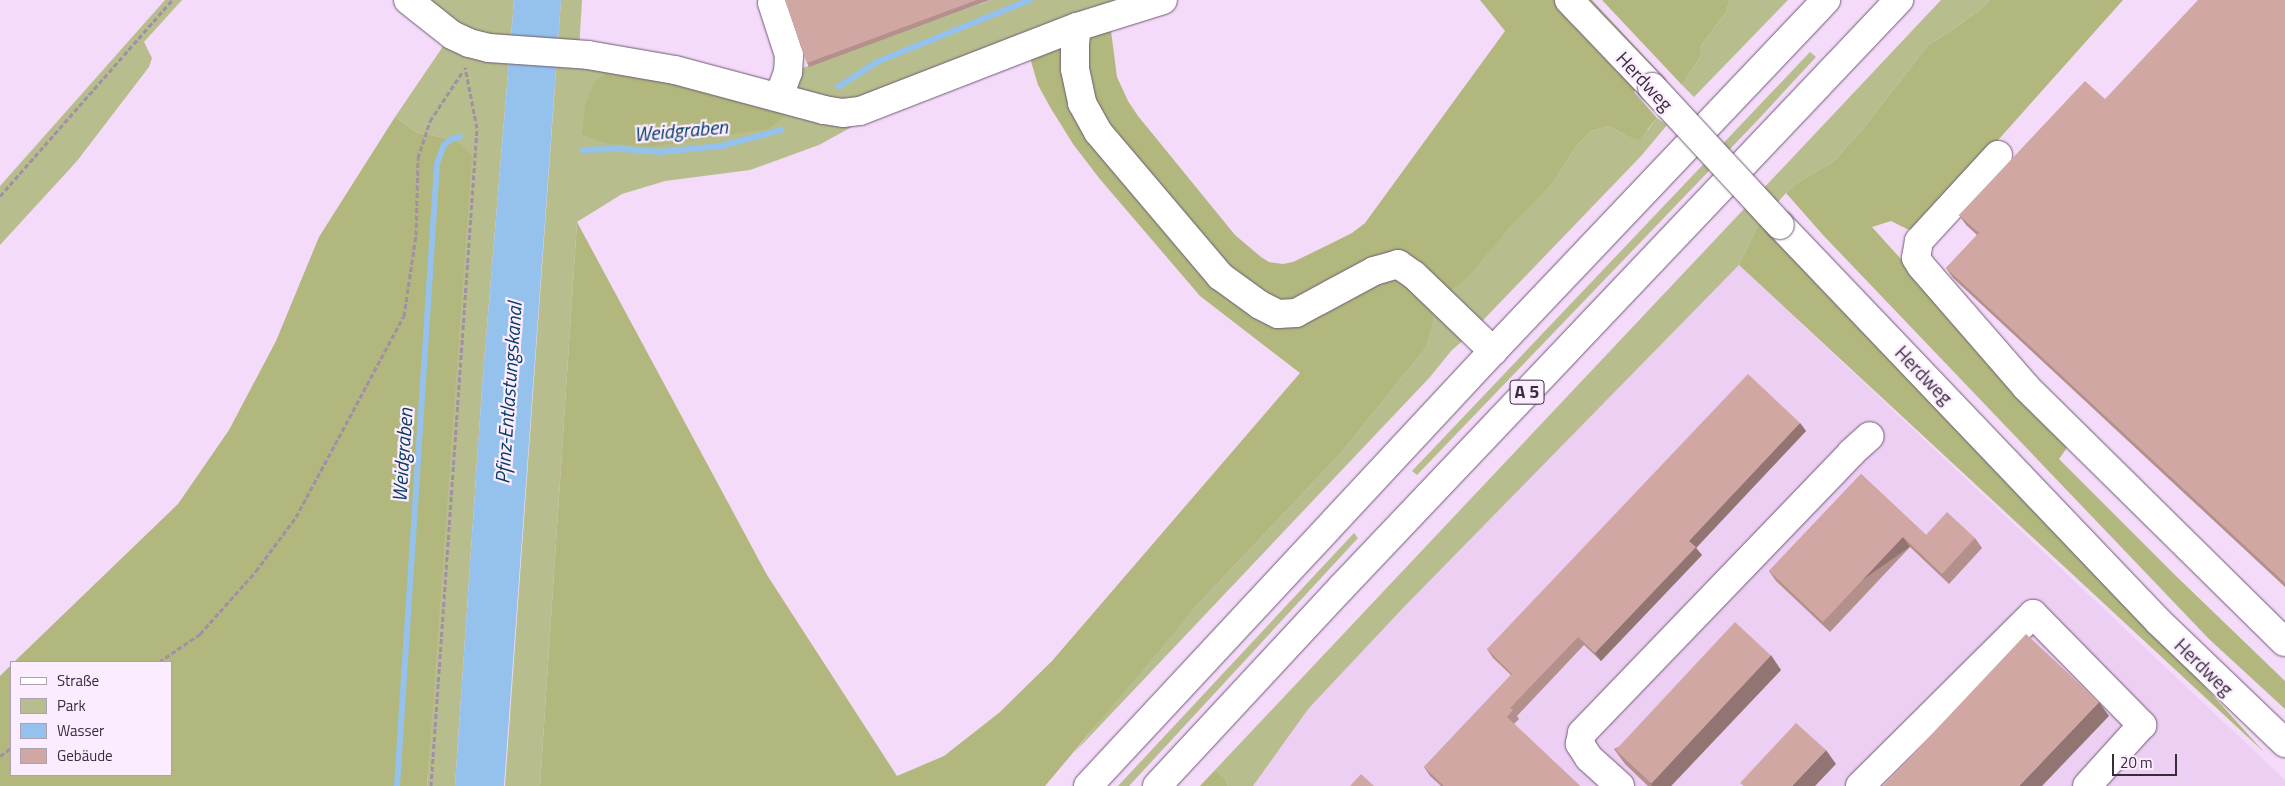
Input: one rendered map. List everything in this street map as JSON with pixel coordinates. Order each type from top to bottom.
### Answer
[{"type":"main road","points":[[408,0],[452,35],[469,43],[489,48],[571,53],[675,70],[824,110],[843,112],[860,111],[1078,27],[1163,0]]},
{"type":"main road","name":"Herdweg","points":[[1569,0],[1780,225],[2159,622],[2285,743]]},
{"type":"main road","points":[[1088,786],[1493,351],[1826,0]]},
{"type":"main road","name":"A 5","points":[[1157,786],[1341,588],[1899,0]]},
{"type":"main road","points":[[772,3],[789,55],[788,72],[779,97]]},
{"type":"main road","points":[[1078,27],[1075,43],[1075,69],[1082,103],[1098,132],[1220,276],[1260,305],[1278,314],[1296,313],[1374,271],[1398,264],[1414,275],[1493,351]]},
{"type":"main road","points":[[1998,155],[1919,241],[1916,258],[2026,387],[2285,642]]},
{"type":"main road","points":[[1620,786],[1589,758],[1580,744],[1582,733],[1837,467],[1870,436]]},
{"type":"main road","points":[[1860,786],[2034,614],[2142,725],[2087,786]]},
{"type":"path","points":[[0,196],[172,0]]},
{"type":"path","points":[[160,661],[200,634],[256,571],[296,517],[404,316],[416,235],[418,158],[430,121],[464,71],[478,128],[431,786]]},
{"type":"shaded area","points":[[1739,265],[2285,780],[2285,786],[1253,786],[1309,708],[1404,607]]},
{"type":"green space","points":[[165,0],[182,0],[144,42],[152,58],[149,67],[77,161],[0,245],[0,186]]},
{"type":"green space","points":[[412,0],[514,0],[482,388],[455,786],[427,786],[437,618],[455,140],[416,132],[395,117],[446,42]]},
{"type":"green space","points":[[561,0],[582,0],[579,50],[617,66],[652,147],[800,69],[991,0],[1139,0],[899,101],[819,145],[750,170],[665,181],[622,194],[577,222],[540,786],[505,786]]},
{"type":"green space","points":[[1480,0],[1554,0],[1637,89],[1634,92],[1657,118],[1639,140],[1609,126],[1591,131],[1577,145],[1553,183],[1512,224],[1468,277],[1445,295],[1431,300],[1433,321],[1425,349],[1340,454],[1198,604],[1045,786],[540,786],[577,222],[767,575],[897,776],[944,756],[1000,712],[1052,661],[1300,373],[1200,296],[1099,178],[1073,144],[1050,107],[1038,85],[1028,51],[1110,23],[1117,77],[1128,101],[1138,116],[1235,235],[1269,262],[1283,264],[1293,262],[1352,233],[1365,223],[1505,31]]},
{"type":"green space","points":[[1586,0],[1592,0],[1657,70],[1654,72]]},
{"type":"green space","points":[[1602,0],[1730,0],[1726,12],[1700,47],[1700,57],[1682,85]]},
{"type":"green space","points":[[1730,0],[1788,0],[1694,97],[1682,85],[1700,57],[1700,47],[1726,12]]},
{"type":"green space","points":[[1941,0],[1989,0],[1985,6],[1954,29],[1928,45],[1862,130],[1833,162],[1797,183],[1786,193],[1759,223],[1739,265],[1404,607],[1309,708],[1253,786],[1228,786],[1226,779],[1215,770]]},
{"type":"green space","points":[[1989,0],[2123,0],[1918,230],[1907,229],[1891,221],[1872,227],[2069,445],[2059,459],[2285,681],[2285,709],[2209,639],[1823,235],[1786,193],[1797,183],[1833,162],[1862,130],[1928,45],[1954,29],[1985,6]]},
{"type":"green space","points":[[1810,52],[1816,57],[1755,123],[1417,475],[1412,471]]},
{"type":"green space","points":[[617,66],[790,108],[783,118],[768,129],[652,147],[605,143],[582,134],[585,106],[595,81]]},
{"type":"green space","points":[[395,117],[416,132],[455,140],[472,155],[427,786],[0,786],[0,676],[10,666],[10,776],[172,776],[172,661],[15,661],[178,504],[229,430],[276,341],[319,237]]},
{"type":"green space","points":[[1657,118],[1667,125],[1642,155],[1466,338],[1452,350],[1430,377],[1074,753],[1130,682],[1198,604],[1340,454],[1425,349],[1431,300],[1553,183],[1577,145],[1591,131],[1609,126],[1625,135],[1648,130]]},
{"type":"green space","points":[[1759,223],[1865,329],[2169,647],[2264,752],[1739,265]]},
{"type":"green space","points":[[1354,533],[1358,538],[1129,786],[1118,786]]},
{"type":"green space","points":[[1215,770],[1226,779],[1228,786],[1200,786]]},
{"type":"water","name":"Pfinz-Entlastungskanal","points":[[514,0],[561,0],[504,786],[455,786],[482,388]]},
{"type":"building","points":[[785,0],[977,0],[807,63]]},
{"type":"building","points":[[2198,0],[2285,0],[2285,583],[1946,268],[1979,233],[1959,215],[2085,81],[2105,99]]},
{"type":"building","points":[[1748,374],[1800,423],[1689,541],[1696,547],[1595,653],[1578,637],[1510,708],[1513,710],[1507,717],[1580,786],[1444,786],[1424,767],[1512,674],[1487,649]]},
{"type":"building","points":[[1861,474],[1926,535],[1947,512],[1975,538],[1942,574],[1903,537],[1823,622],[1769,571]]},
{"type":"building","points":[[1735,622],[1771,655],[1651,783],[1616,750]]},
{"type":"building","points":[[2026,634],[2099,702],[2019,786],[1883,786]]},
{"type":"building","points":[[1796,723],[1826,750],[1792,786],[1744,786],[1740,783]]},
{"type":"building","points":[[1361,774],[1374,786],[1350,786]]},
{"type":"waterway","points":[[838,87],[877,62],[1030,0]]},
{"type":"waterway","name":"Weidgraben","points":[[583,150],[621,149],[660,152],[721,146],[781,130]]},
{"type":"waterway","name":"Weidgraben","points":[[397,786],[437,164],[444,145],[451,139],[460,137]]}]
